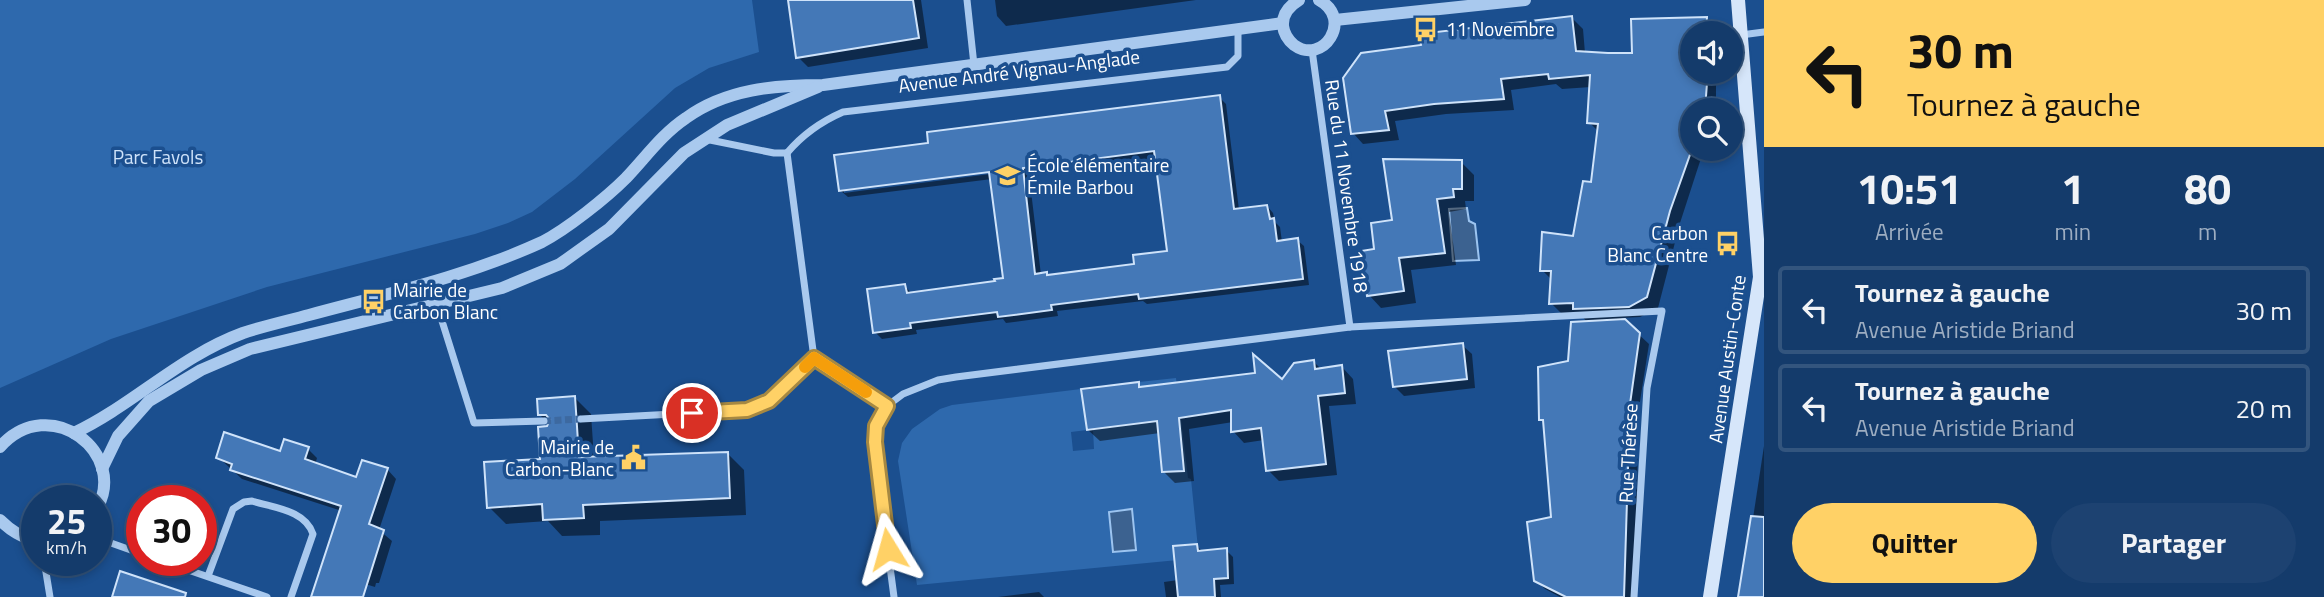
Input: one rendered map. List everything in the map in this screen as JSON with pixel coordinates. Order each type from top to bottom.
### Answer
[{"type":"main road","name":"Avenue Austin-Conte","points":[[1738,0],[1739,21]]},
{"type":"main road","name":"Avenue Austin-Conte","points":[[1710,597],[1760,277],[1743,71]]},
{"type":"street","points":[[968,0],[974,65]]},
{"type":"street","points":[[1299,0],[1289,7],[1283,23],[1288,40],[1303,50],[1312,50],[1327,43],[1335,28],[1335,20],[1328,5],[1319,0]]},
{"type":"street","points":[[1335,20],[1525,0]]},
{"type":"street","name":"Avenue André Vignau-Anglade","points":[[74,433],[105,418],[139,391],[192,357],[242,333],[432,282],[493,262],[545,240],[590,209],[625,179],[661,139],[686,117],[713,102],[778,85],[822,85],[1283,23]]},
{"type":"street","name":"Avenue André Vignau-Anglade","points":[[787,153],[801,137],[824,120],[843,112],[1227,66],[1238,56],[1238,29]]},
{"type":"street","points":[[1743,35],[1764,32]]},
{"type":"street","name":"Rue du 11 Novembre 1918","points":[[1312,50],[1350,327]]},
{"type":"street","name":"Avenue André Vignau-Anglade","points":[[103,485],[102,469],[118,436],[149,401],[201,370],[250,349],[502,288],[560,264],[609,229],[684,153],[727,125],[822,85]]},
{"type":"street","points":[[705,139],[774,153],[787,153],[814,358],[887,406]]},
{"type":"street","points":[[437,304],[474,424],[544,421]]},
{"type":"street","name":"Rue Thérèse","points":[[1350,327],[1662,311],[1647,388],[1634,597]]},
{"type":"street","points":[[894,597],[875,442],[876,426],[887,406],[918,386],[938,380],[1350,327]]},
{"type":"street","points":[[581,419],[747,410],[769,401],[814,358]]},
{"type":"street","points":[[0,447],[8,438],[23,430],[43,424],[61,426],[87,442],[102,469]]},
{"type":"street","points":[[217,552],[233,509],[244,502],[252,501],[302,516],[310,525],[313,534],[291,597]]},
{"type":"street","points":[[0,520],[21,535]]},
{"type":"street","points":[[47,576],[50,597]]},
{"type":"street","points":[[208,576],[267,597]]},
{"type":"green space","name":"Parc Favols","points":[[0,0],[752,0],[759,52],[709,68],[675,88],[575,179],[532,212],[508,223],[475,234],[267,287],[111,339],[0,388]]},
{"type":"green space","points":[[1176,378],[1199,558],[917,585],[898,461],[902,443],[912,429],[940,409],[952,405],[1081,389],[1087,430],[1071,432],[1073,451],[1094,449],[1093,430],[1144,423],[1139,382]]},
{"type":"shaded area","points":[[1467,208],[1469,221],[1475,224],[1479,260],[1453,261],[1449,209]]},
{"type":"shaded area","points":[[1132,509],[1136,550],[1113,552],[1109,512]]},
{"type":"building","points":[[788,0],[913,0],[919,38],[796,58]]},
{"type":"building","points":[[1572,16],[1576,51],[1632,53],[1631,19],[1707,17],[1707,21],[1680,21],[1680,84],[1707,84],[1706,98],[1680,98],[1680,161],[1688,161],[1670,211],[1647,297],[1629,307],[1573,309],[1573,303],[1549,304],[1551,271],[1540,271],[1542,232],[1573,236],[1583,181],[1591,182],[1598,124],[1587,123],[1590,75],[1549,79],[1548,74],[1501,79],[1504,99],[1385,111],[1389,130],[1351,134],[1343,78],[1361,53],[1421,45],[1419,34]]},
{"type":"building","points":[[1220,95],[1234,209],[1267,205],[1270,219],[1274,218],[1277,241],[1298,238],[1303,279],[1139,299],[1138,294],[1051,305],[1052,310],[998,317],[997,312],[910,323],[911,328],[873,333],[867,289],[905,284],[907,293],[1003,278],[989,172],[839,191],[834,155],[928,143],[927,132]],"holes":[[[1154,151],[1167,251],[1133,255],[1134,264],[1047,275],[1047,272],[1035,274],[1023,168]]]},
{"type":"building","points":[[1383,159],[1462,160],[1462,189],[1453,189],[1454,197],[1437,199],[1445,253],[1399,258],[1404,291],[1367,296],[1361,251],[1374,249],[1371,223],[1392,220]]},
{"type":"building","points":[[1625,319],[1640,333],[1630,404],[1624,597],[1566,597],[1534,581],[1527,522],[1551,517],[1543,420],[1539,420],[1538,367],[1568,361],[1571,322]]},
{"type":"building","points":[[1463,343],[1467,379],[1393,387],[1388,351]]},
{"type":"building","points":[[1253,354],[1282,379],[1294,363],[1314,360],[1315,369],[1342,365],[1345,393],[1318,396],[1326,464],[1266,471],[1261,428],[1231,432],[1231,410],[1179,418],[1184,471],[1162,472],[1157,421],[1087,430],[1081,389],[1139,382],[1139,387],[1255,373]]},
{"type":"building","name":"Mairie de Carbon-Blanc","points":[[575,396],[579,457],[728,452],[730,498],[583,505],[584,518],[543,520],[542,504],[487,508],[484,462],[540,459],[538,427],[547,426],[550,420],[546,415],[538,415],[537,399]]},
{"type":"building","points":[[224,432],[280,451],[284,439],[309,447],[305,459],[356,477],[362,460],[388,468],[369,524],[384,530],[363,597],[311,597],[341,506],[230,470],[232,464],[216,458]]},
{"type":"building","points":[[1751,516],[1764,517],[1764,597],[1738,597]]},
{"type":"building","points":[[1197,544],[1198,551],[1227,548],[1228,578],[1214,579],[1215,597],[1178,597],[1173,546]]},
{"type":"building","points":[[120,571],[126,573],[126,576],[135,576],[186,593],[185,597],[112,597]]},
{"type":"tunnel","points":[[544,421],[581,419]]},
{"type":"slow traffic","points":[[805,367],[814,358],[866,392]]},
{"type":"place","name":"11 Novembre","points":[[1426,29]]},
{"type":"place","name":"École élémentaire Émile Barbou","points":[[1007,176]]},
{"type":"place","name":"Carbon Blanc Centre","points":[[1728,244]]},
{"type":"place","name":"Mairie de Carbon Blanc","points":[[373,301]]},
{"type":"place","name":"Mairie de Carbon-Blanc","points":[[634,458]]},
{"type":"route","points":[[692,413],[747,410],[769,401],[814,358],[887,406],[876,426],[875,454],[888,549]]}]
